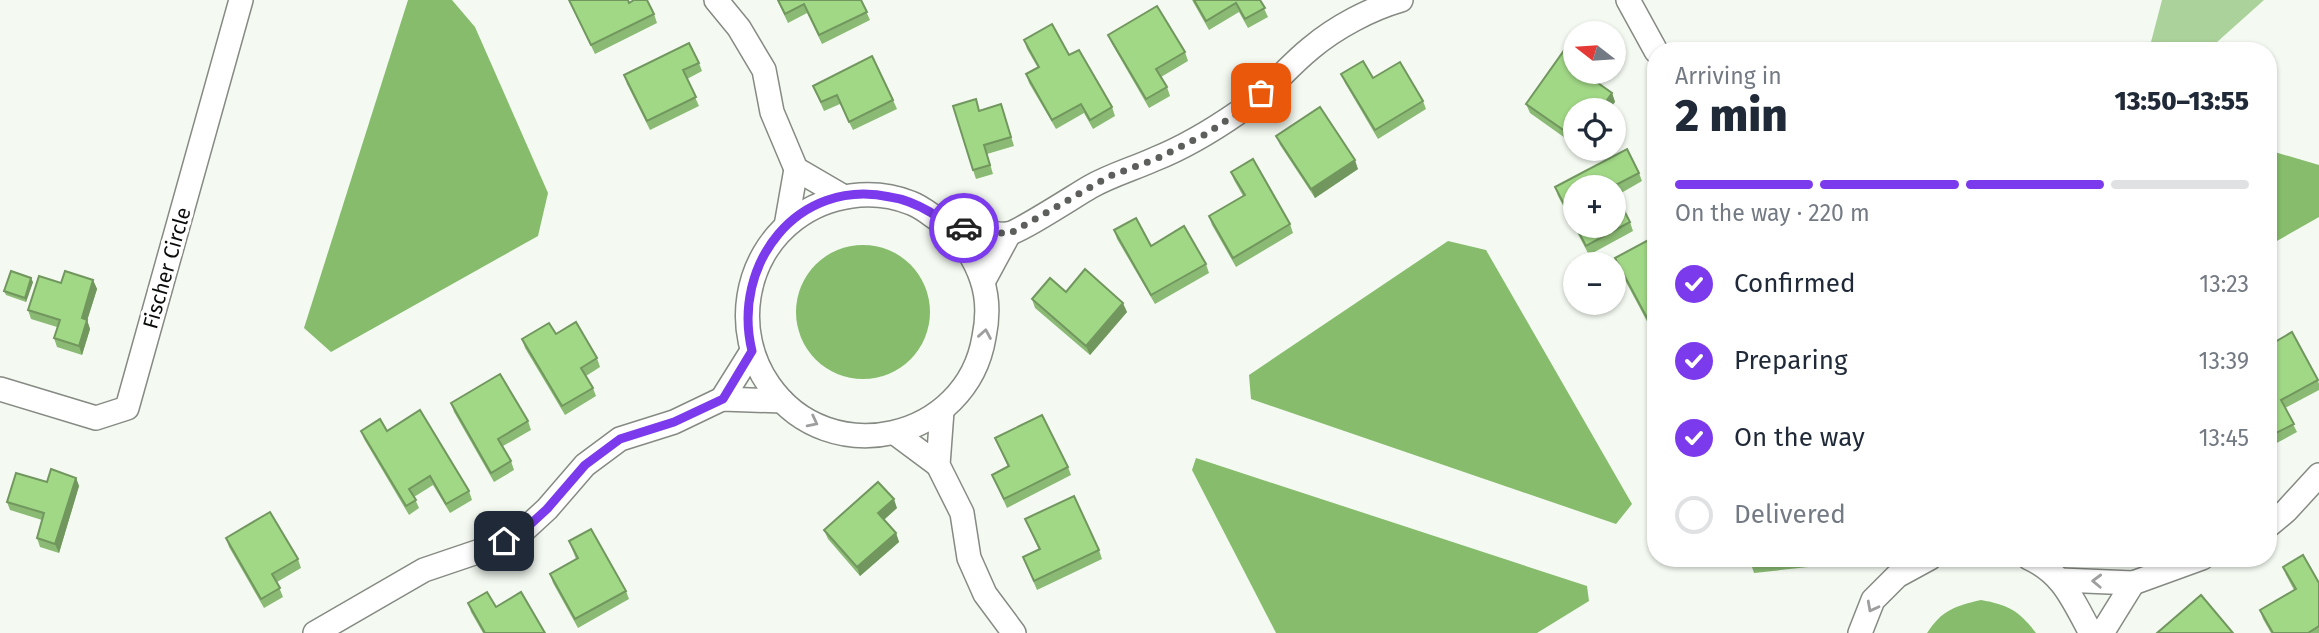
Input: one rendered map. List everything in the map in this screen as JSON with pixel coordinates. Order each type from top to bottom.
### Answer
[{"type":"street","name":"Fischer Circle","points":[[0,389],[96,418],[127,408],[242,0]]},
{"type":"street","points":[[716,0],[739,28],[764,70],[772,113],[796,169],[786,226]]},
{"type":"street","points":[[983,282],[1009,234],[1110,176],[1156,159],[1206,134],[1244,109],[1312,46],[1347,23],[1401,0]]},
{"type":"street","points":[[1628,0],[1651,42]]},
{"type":"street","points":[[796,169],[844,197]]},
{"type":"street","points":[[866,194],[889,196],[910,202],[930,212],[948,226],[970,251],[983,282],[988,317],[982,353],[966,385],[942,411],[920,424],[895,433],[865,436],[834,432],[806,420],[782,401],[764,378],[752,351],[747,315],[749,290],[763,255],[786,226],[819,204],[866,194]]},
{"type":"street","points":[[948,226],[1009,234]]},
{"type":"street","points":[[723,399],[752,351]]},
{"type":"street","points":[[315,633],[424,570],[486,549],[522,532],[547,509],[585,465],[620,439],[674,422],[723,399],[782,401]]},
{"type":"street","points":[[938,465],[942,411]]},
{"type":"street","points":[[895,433],[938,465],[962,513],[969,558],[985,594],[1014,633]]},
{"type":"street","points":[[2277,518],[2319,475]]},
{"type":"street","points":[[1860,633],[1873,600],[1896,567]]},
{"type":"street","points":[[2045,567],[2061,580],[2091,633]]},
{"type":"street","points":[[2061,580],[2133,583],[2177,567]]},
{"type":"street","points":[[2102,633],[2133,583]]},
{"type":"shaded area","points":[[408,0],[452,0],[475,27],[548,193],[538,236],[331,352],[304,328]]},
{"type":"shaded area","points":[[2162,0],[2264,0],[2217,42],[2151,42]]},
{"type":"shaded area","points":[[2277,153],[2319,165],[2319,217],[2277,241]]},
{"type":"shaded area","points":[[1448,241],[1486,250],[1632,504],[1616,524],[1251,399],[1249,375]]},
{"type":"shaded area","points":[[863,245],[889,250],[911,264],[925,286],[930,312],[925,338],[911,360],[889,374],[863,379],[837,374],[815,360],[801,338],[796,312],[801,286],[815,264],[837,250]]},
{"type":"shaded area","points":[[1196,458],[1587,586],[1589,601],[1537,633],[1276,633],[1192,470]]},
{"type":"shaded area","points":[[1981,600],[2013,610],[2036,633],[1927,633],[1938,619],[1950,610]]},
{"type":"building","points":[[569,0],[628,0],[629,3],[634,0],[647,0],[654,14],[591,45]]},
{"type":"building","points":[[778,0],[861,0],[867,12],[819,35],[804,4],[785,14]]},
{"type":"building","points":[[1194,0],[1260,0],[1265,8],[1245,19],[1236,3],[1206,21]]},
{"type":"building","points":[[1157,6],[1185,52],[1156,69],[1167,87],[1146,99],[1108,35]]},
{"type":"building","points":[[1052,24],[1069,55],[1079,50],[1112,107],[1090,120],[1081,104],[1052,120],[1026,74],[1039,67],[1024,40]]},
{"type":"building","points":[[689,43],[699,63],[683,70],[696,97],[647,121],[624,75]]},
{"type":"building","points":[[1563,52],[1563,84],[1599,84],[1612,93],[1608,98],[1563,98],[1563,130],[1526,104]]},
{"type":"building","points":[[872,56],[893,100],[849,122],[837,95],[821,102],[813,86]]},
{"type":"building","points":[[1363,61],[1373,78],[1400,62],[1423,101],[1375,130],[1341,74]]},
{"type":"building","points":[[976,99],[979,111],[1001,104],[1011,137],[984,145],[990,165],[973,170],[953,106]]},
{"type":"building","points":[[1320,107],[1355,160],[1311,189],[1276,136]]},
{"type":"building","points":[[1627,149],[1639,173],[1626,180],[1626,175],[1578,175],[1604,161],[1626,161]]},
{"type":"building","points":[[1253,159],[1290,224],[1233,258],[1209,216],[1245,195],[1231,172]]},
{"type":"building","points":[[1563,183],[1563,202],[1555,187]]},
{"type":"building","points":[[1136,218],[1151,246],[1184,226],[1206,264],[1151,295],[1114,230]]},
{"type":"building","points":[[1582,238],[1601,238],[1586,246]]},
{"type":"building","points":[[1647,241],[1647,318],[1626,279],[1626,252]]},
{"type":"building","points":[[1085,269],[1123,303],[1086,346],[1032,299],[1050,278],[1066,292]]},
{"type":"building","points":[[11,271],[31,278],[25,298],[4,291]]},
{"type":"building","points":[[65,271],[93,280],[82,318],[87,320],[79,346],[54,338],[60,320],[28,310],[39,276],[61,283]]},
{"type":"building","points":[[576,322],[597,358],[581,368],[593,388],[562,406],[522,339],[549,323],[556,334]]},
{"type":"building","points":[[2292,332],[2318,380],[2281,400],[2294,424],[2277,432],[2277,341]]},
{"type":"building","points":[[500,374],[528,421],[498,439],[511,461],[491,473],[451,403]]},
{"type":"building","points":[[420,410],[469,491],[446,504],[430,476],[409,489],[416,500],[406,506],[361,431],[380,419],[387,431]]},
{"type":"building","points":[[1042,415],[1068,467],[1004,499],[992,475],[1009,466],[995,438]]},
{"type":"building","points":[[51,469],[76,478],[55,544],[37,538],[44,513],[7,502],[16,473],[47,482]]},
{"type":"building","points":[[878,482],[894,499],[878,513],[896,533],[857,567],[824,530]]},
{"type":"building","points":[[1074,496],[1099,550],[1034,581],[1023,557],[1040,549],[1025,519]]},
{"type":"building","points":[[270,512],[298,559],[272,574],[280,588],[261,599],[226,538]]},
{"type":"building","points":[[591,529],[626,591],[575,619],[550,574],[578,558],[569,541]]},
{"type":"building","points":[[2303,555],[2319,583],[2319,626],[2308,633],[2273,633],[2260,610],[2296,589],[2283,567]]},
{"type":"building","points":[[487,592],[496,607],[521,592],[545,633],[485,633],[468,603]]},
{"type":"building","points":[[2201,595],[2233,633],[2157,633]]},
{"type":"way so far","points":[[964,228],[1009,234],[1110,176],[1156,159],[1206,134],[1244,109],[1261,93]]},
{"type":"route","points":[[504,541],[522,532],[547,509],[585,465],[620,439],[674,422],[723,399],[752,351],[747,327],[747,302],[757,266],[778,235],[796,218],[819,204],[866,194],[889,196],[910,202],[930,212],[948,226],[964,228]]}]
